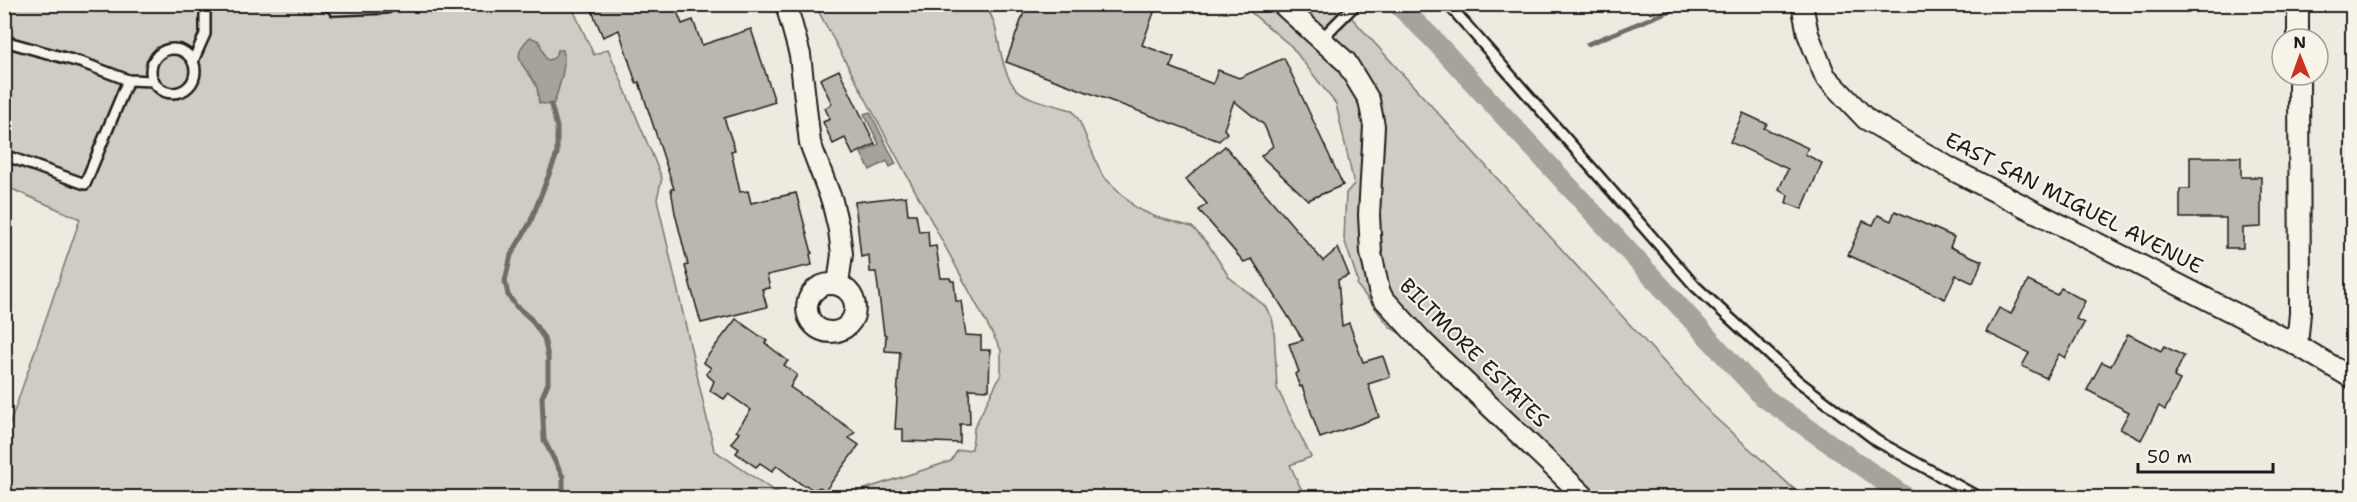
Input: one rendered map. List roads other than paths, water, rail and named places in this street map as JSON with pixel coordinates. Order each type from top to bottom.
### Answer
[{"type":"street","points":[[786,4],[800,55],[810,143],[832,201],[839,230],[842,254],[838,284]]},
{"type":"street","name":"BILTMORE ESTATES","points":[[1282,4],[1346,62],[1367,94],[1374,126],[1369,215],[1371,253],[1382,297],[1423,342],[1586,498]]},
{"type":"street","name":"EAST SAN MIGUEL AVENUE","points":[[1802,4],[1808,34],[1825,76],[1866,119],[1953,170],[2297,345],[2352,378]]},
{"type":"street","points":[[2298,4],[2298,27]]},
{"type":"street","points":[[2297,345],[2300,313],[2299,87]]},
{"type":"lane","points":[[193,61],[205,34],[205,4]]},
{"type":"lane","points":[[328,4],[334,10],[387,8],[390,4]]},
{"type":"lane","points":[[1322,39],[1356,4]]},
{"type":"lane","points":[[1448,4],[1695,286],[1798,381],[1877,441],[1980,498]]},
{"type":"lane","points":[[4,41],[83,63],[128,80],[154,81]]},
{"type":"lane","points":[[167,50],[182,51],[193,61],[195,67],[193,81],[183,91],[177,93],[163,91],[154,81],[152,66],[160,54],[167,50]]},
{"type":"lane","points":[[4,155],[85,183],[128,80]]},
{"type":"waterway","points":[[1397,4],[1431,37],[1762,396],[1907,498]]},
{"type":"waterway","points":[[1588,44],[1686,4]]},
{"type":"waterway","points":[[551,105],[557,127],[557,154],[530,223],[511,255],[505,281],[508,295],[516,306],[531,319],[544,338],[548,357],[548,383],[542,397],[544,440],[563,477],[563,498]]}]
